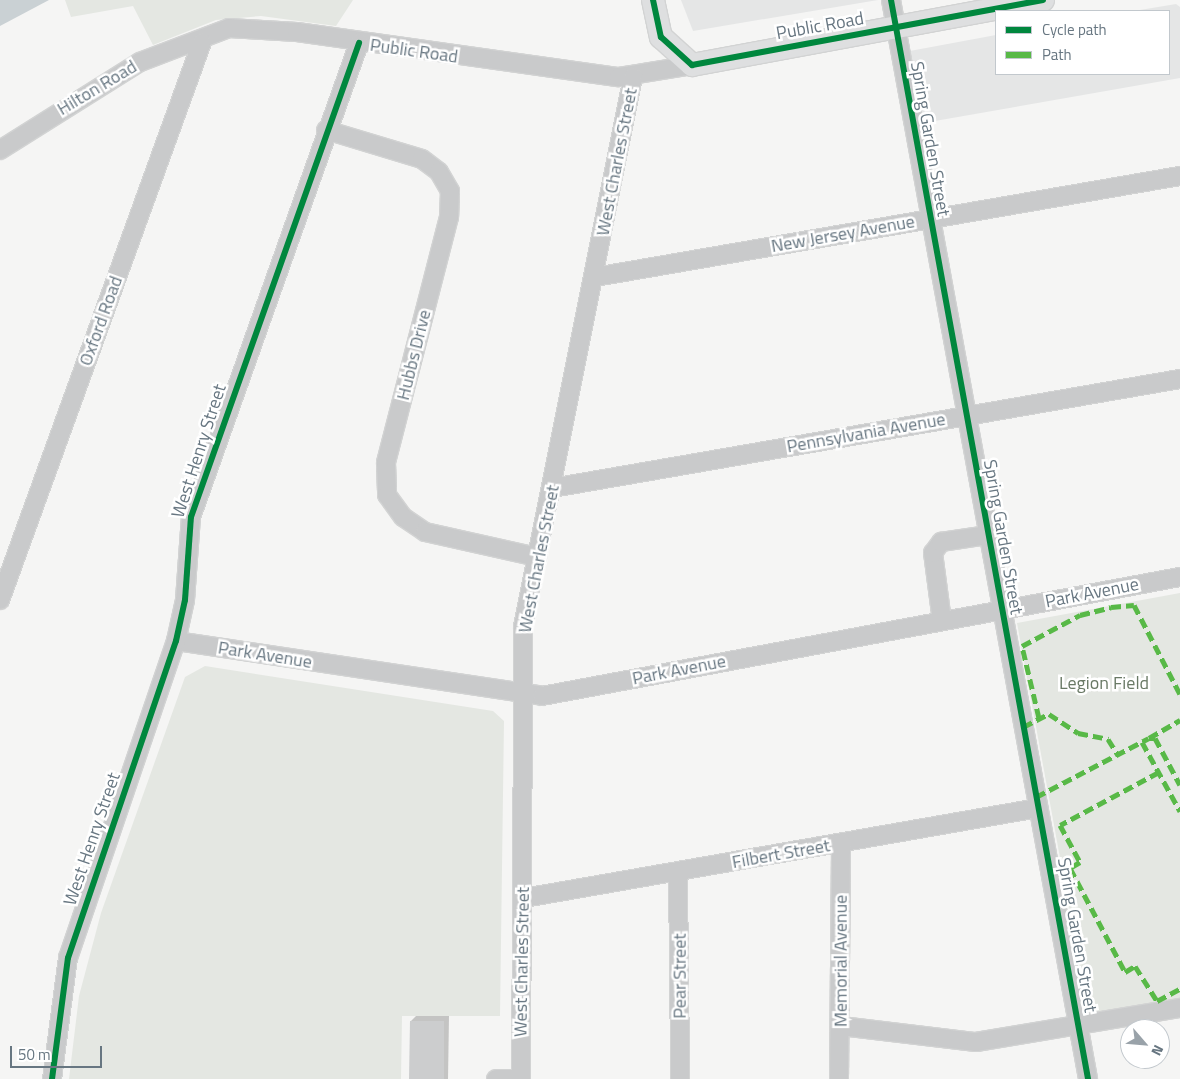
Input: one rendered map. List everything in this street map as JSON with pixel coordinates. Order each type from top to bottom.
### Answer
[{"type":"main road","points":[[653,0],[661,37],[692,65]]},
{"type":"main road","name":"Public Road","points":[[692,65],[1043,0]]},
{"type":"street","name":"Spring Garden Street","points":[[891,0],[929,220],[1088,1079]]},
{"type":"street","name":"Public Road","points":[[202,42],[230,28],[274,29],[359,43],[633,77],[692,65]]},
{"type":"street","name":"Hilton Road","points":[[0,150],[140,62],[202,42]]},
{"type":"street","name":"Oxford Road","points":[[0,600],[202,42]]},
{"type":"street","name":"West Henry Street","points":[[52,1079],[68,958],[176,641],[184,600],[191,516],[326,130],[359,43]]},
{"type":"street","name":"West Charles Street","points":[[521,1079],[524,898],[521,695],[523,626],[595,277],[633,77]]},
{"type":"street","name":"Hubbs Drive","points":[[326,130],[422,159],[439,172],[450,191],[450,217],[386,463],[387,495],[403,517],[425,532],[536,557]]},
{"type":"street","name":"New Jersey Avenue","points":[[595,277],[1180,176]]},
{"type":"street","name":"Pennsylvania Avenue","points":[[552,488],[1180,379]]},
{"type":"street","points":[[942,621],[933,552],[941,542],[988,535]]},
{"type":"street","name":"Park Avenue","points":[[176,641],[521,695],[542,696],[1180,577]]},
{"type":"street","name":"Filbert Street","points":[[524,898],[678,873],[1038,808]]},
{"type":"street","name":"Memorial Avenue","points":[[839,1079],[841,1026],[841,843]]},
{"type":"street","name":"Pear Street","points":[[678,873],[680,1079]]},
{"type":"street","points":[[841,1026],[966,1042],[1078,1027],[1180,1008]]},
{"type":"street","points":[[496,1079],[521,1079]]},
{"type":"shaded area","points":[[0,0],[49,0],[0,26]]},
{"type":"shaded area","points":[[681,0],[878,0],[693,31]]},
{"type":"shaded area","points":[[1176,4],[1180,7],[1180,78],[912,125],[899,53],[995,35],[995,75],[1170,75],[1170,10],[1140,10]]},
{"type":"green space","points":[[65,0],[353,0],[336,26],[261,16],[216,20],[153,45],[133,6],[71,17]]},
{"type":"green space","name":"Legion Field","points":[[1180,593],[1180,1001],[1089,1016],[1017,623]]},
{"type":"green space","points":[[205,666],[493,711],[504,721],[500,1016],[402,1016],[401,1079],[69,1079],[79,996],[101,913],[185,677]]},
{"type":"building","points":[[410,1021],[444,1021],[444,1079],[409,1079]]},
{"type":"marked path","points":[[1039,718],[1022,646],[1080,615],[1111,607],[1134,605],[1180,694]]},
{"type":"marked path","points":[[1023,727],[1049,714],[1078,733],[1108,739],[1118,755]]},
{"type":"marked path","points":[[1149,738],[1180,720]]},
{"type":"marked path","points":[[1036,797],[1149,738],[1155,738],[1180,785]]},
{"type":"marked path","points":[[1142,742],[1180,811]]},
{"type":"marked path","points":[[1159,772],[1060,825],[1080,862],[1070,868],[1125,972],[1135,966],[1157,1001],[1180,989]]},
{"type":"cycle path","points":[[653,0],[661,37],[692,65],[1043,0]]},
{"type":"cycle path","points":[[891,0],[1088,1079]]},
{"type":"cycle path","points":[[52,1079],[68,958],[176,641],[185,600],[191,517],[359,43]]}]
